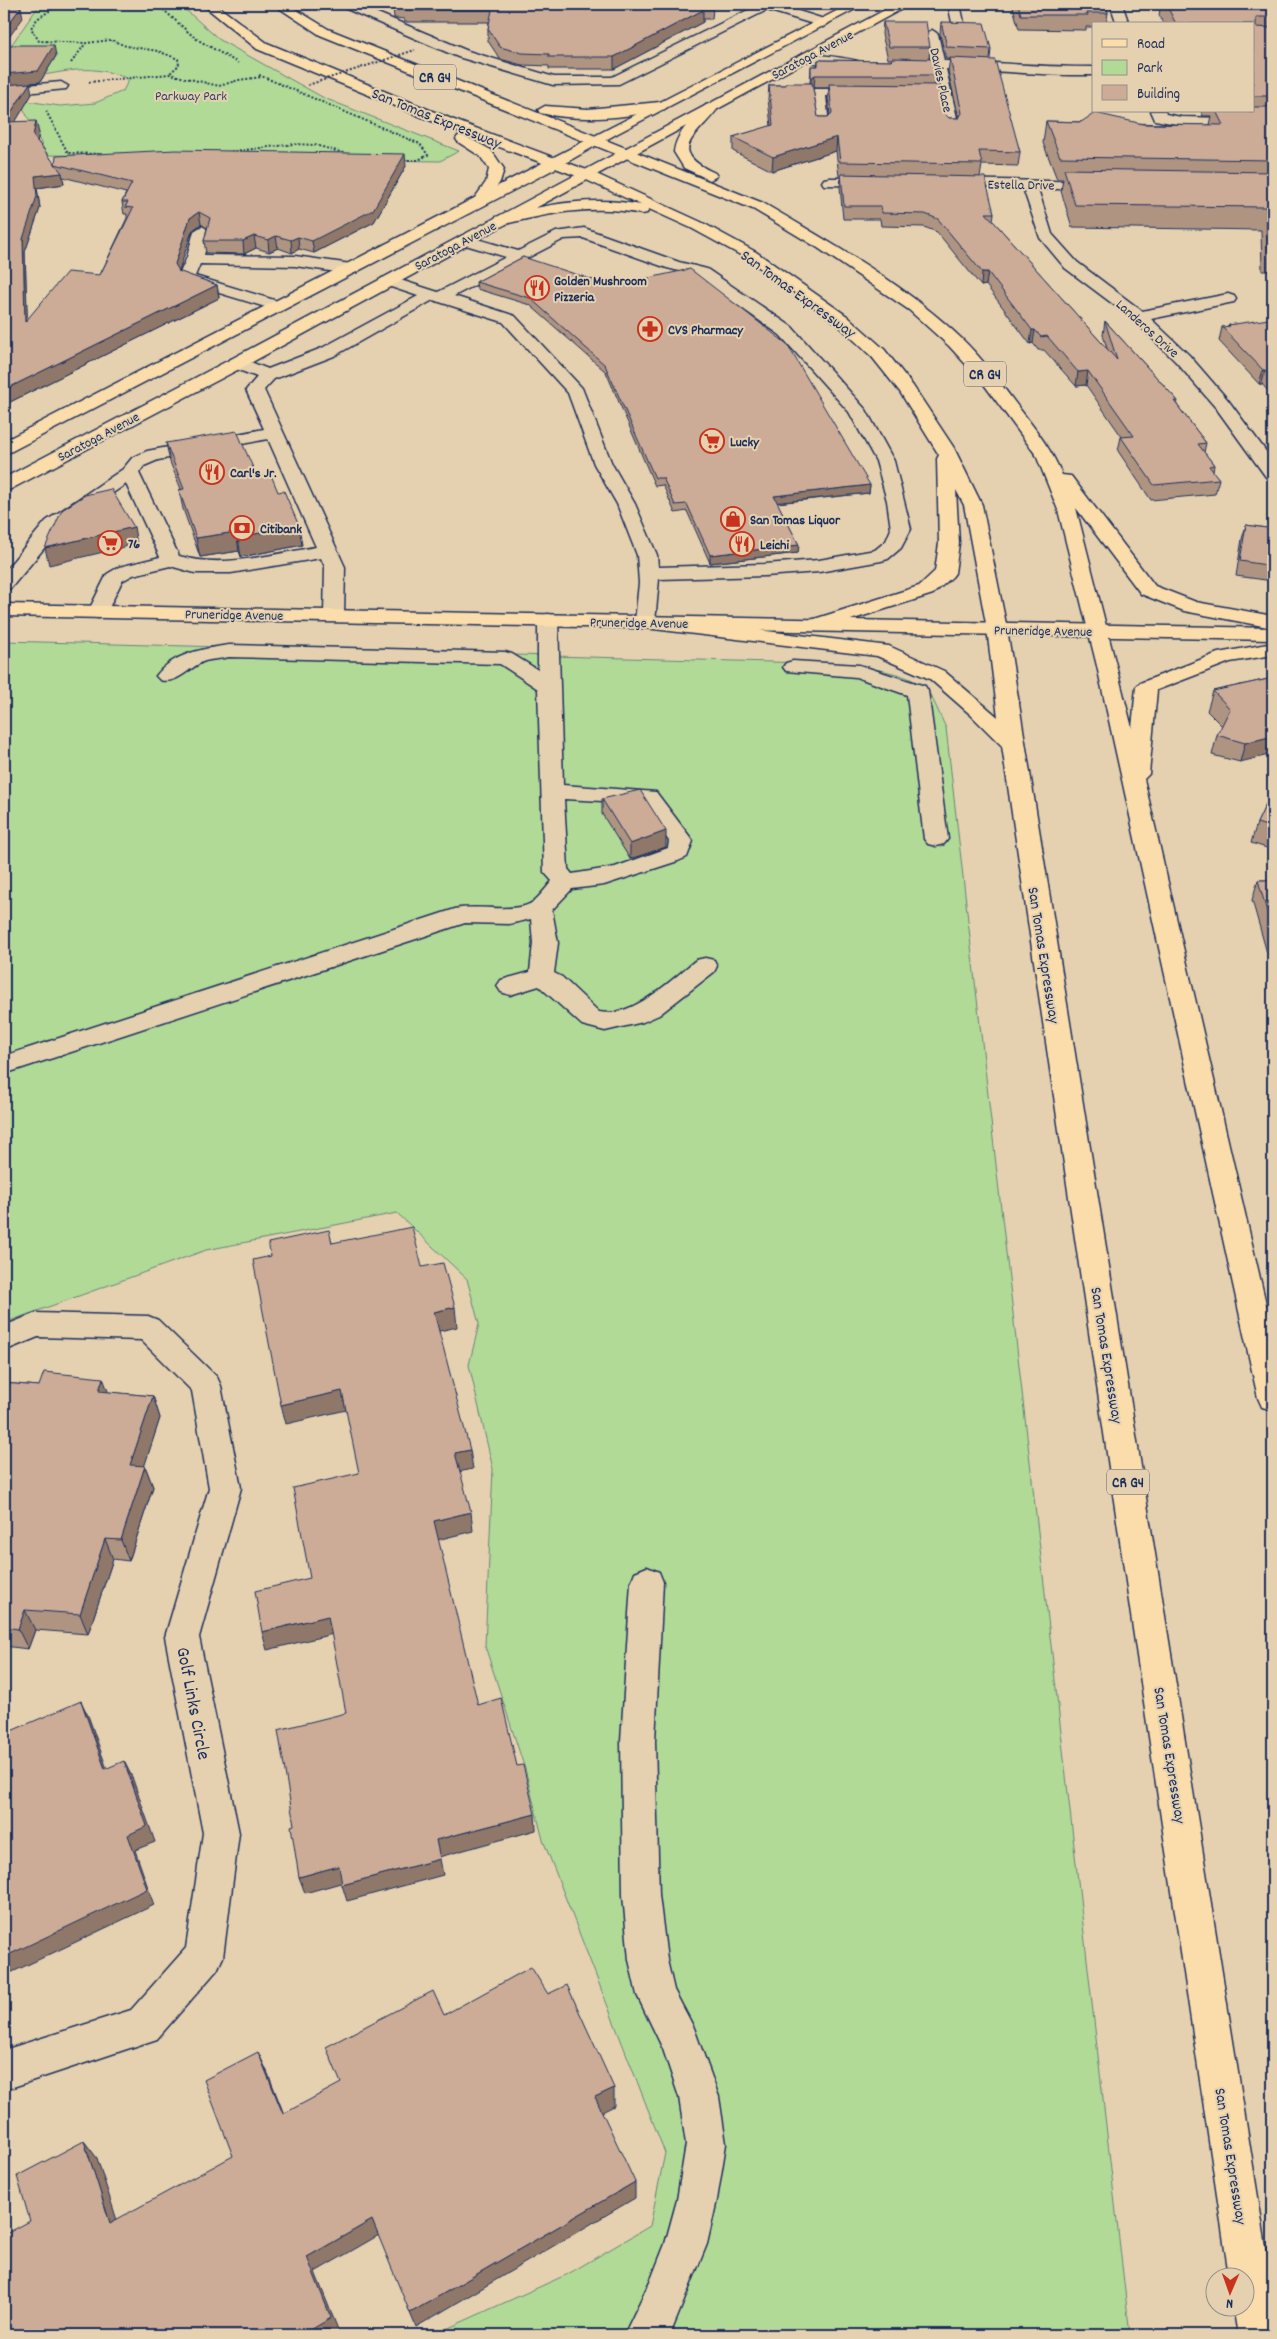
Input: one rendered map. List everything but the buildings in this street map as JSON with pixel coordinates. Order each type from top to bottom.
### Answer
[{"type":"main road","name":"San Tomas Expressway","points":[[208,4],[262,46],[449,123],[587,175],[696,225],[751,255],[841,319],[878,353],[907,390],[945,448],[973,505],[997,629],[1012,744],[1259,2335]]},
{"type":"main road","name":"CR G4","points":[[279,4],[324,32],[758,206],[823,245],[907,302],[955,342],[989,379],[1045,455],[1067,510],[1097,630],[1273,1398]]},
{"type":"main road","name":"Saratoga Avenue","points":[[4,448],[859,4]]},
{"type":"main road","name":"Saratoga Avenue","points":[[4,485],[237,363],[905,4]]},
{"type":"main road","points":[[472,92],[508,103],[575,114],[606,114],[660,106]]},
{"type":"main road","points":[[711,108],[682,142],[683,158],[690,165],[758,206]]},
{"type":"main road","points":[[449,123],[456,134],[474,145],[496,164],[496,176],[479,202]]},
{"type":"main road","points":[[501,220],[576,204],[622,204],[696,225]]},
{"type":"main road","points":[[815,625],[926,590],[945,573],[949,543],[945,448]]},
{"type":"main road","points":[[1045,455],[1148,590],[1191,607],[1273,622]]},
{"type":"main road","name":"Pruneridge Avenue","points":[[4,610],[1273,634]]},
{"type":"main road","points":[[645,622],[882,650],[936,676],[979,710],[1012,744]]},
{"type":"main road","points":[[1136,798],[1147,686],[1225,657],[1273,649]]},
{"type":"street","points":[[346,4],[463,54],[553,81],[614,80],[765,4],[823,23]]},
{"type":"street","points":[[954,4],[959,27]]},
{"type":"street","points":[[1116,4],[1122,22]]},
{"type":"street","name":"Davies Place","points":[[932,34],[952,127]]},
{"type":"street","points":[[807,57],[830,62],[871,64]]},
{"type":"street","points":[[886,64],[1003,66],[1038,71],[1092,71]]},
{"type":"street","points":[[4,91],[61,86]]},
{"type":"street","points":[[822,126],[818,92],[945,93]]},
{"type":"street","points":[[1159,114],[1181,121],[1273,123]]},
{"type":"street","points":[[829,182],[888,182]]},
{"type":"street","name":"Estella Drive","points":[[938,183],[1114,186]]},
{"type":"street","name":"Landeros Drive","points":[[1029,184],[1045,235],[1071,265],[1139,316],[1183,360],[1209,389],[1273,473]]},
{"type":"street","points":[[202,231],[187,275],[192,281],[278,306]]},
{"type":"street","points":[[334,615],[335,567],[255,390],[268,375],[328,352],[435,296],[561,235],[584,233],[700,272],[786,331],[809,354],[857,410],[885,461],[896,501],[901,529],[894,544],[881,555],[819,566],[648,573]]},
{"type":"street","points":[[464,240],[519,256]]},
{"type":"street","points":[[194,259],[295,261],[351,268]]},
{"type":"street","points":[[388,281],[509,319],[576,392],[603,464],[626,504],[647,555],[648,573],[645,622]]},
{"type":"street","points":[[1139,316],[1228,299]]},
{"type":"street","points":[[237,363],[268,375]]},
{"type":"street","points":[[4,584],[53,525],[130,473],[138,462],[153,454],[274,433]]},
{"type":"street","points":[[130,473],[171,560]]},
{"type":"street","points":[[98,612],[114,578],[126,571],[171,560],[194,567],[231,567],[328,551]]},
{"type":"street","points":[[548,620],[548,686],[556,872],[566,881],[584,882],[665,860],[679,852],[681,841],[648,797],[553,791]]},
{"type":"street","points":[[167,676],[177,667],[200,656],[229,651],[326,652],[505,658],[548,686]]},
{"type":"street","points":[[793,667],[859,671],[917,691],[936,840]]},
{"type":"street","points":[[4,1065],[464,915],[510,916],[540,908],[566,881]]},
{"type":"street","points":[[540,908],[546,926],[546,952],[541,978]]},
{"type":"street","points":[[510,986],[541,978],[554,983],[591,1019],[605,1022],[634,1016],[650,1009],[705,966]]},
{"type":"street","name":"Golf Links Circle","points":[[4,1339],[36,1325],[148,1328],[206,1386],[225,1488],[182,1637],[221,1833],[204,1956],[143,2024],[4,2070]]},
{"type":"street","points":[[645,2335],[652,2326],[686,2244],[697,2200],[706,2144],[699,2097],[680,2042],[656,1995],[648,1960],[641,1895],[638,1741],[647,1582]]},
{"type":"path","points":[[60,4],[37,19],[31,28],[39,41],[86,43],[111,40],[126,46],[171,55],[178,59],[179,65],[169,74]]},
{"type":"path","points":[[157,4],[186,32],[218,54],[245,66]]},
{"type":"path","points":[[70,64],[86,43]]},
{"type":"path","points":[[308,85],[415,50]]},
{"type":"path","points":[[61,86],[169,74],[219,86],[239,80],[262,77],[273,78],[301,88]]},
{"type":"path","points":[[258,74],[420,144],[428,155],[418,160],[398,160]]},
{"type":"path","points":[[46,110],[68,154],[108,154]]},
{"type":"path","points":[[220,152],[295,144],[315,144],[351,156]]},
{"type":"green space","name":"Parkway Park","points":[[40,4],[179,4],[220,40],[324,98],[459,151],[440,161],[47,155],[19,100],[60,106],[95,103],[123,91],[129,79],[103,71],[91,70],[69,71],[31,77],[5,54]]},
{"type":"green space","points":[[4,641],[808,663],[853,666],[884,671],[913,680],[924,687],[930,695],[946,728],[1130,2335],[433,2335],[568,2274],[650,2226],[665,2153],[543,1840],[525,1769],[485,1646],[493,1469],[469,1365],[479,1324],[467,1279],[397,1213],[206,1250],[4,1323]]},
{"type":"place","name":"Golden Mushroom Pizzeria","points":[[537,288]]},
{"type":"place","name":"CVS Pharmacy","points":[[650,329]]},
{"type":"place","name":"Lucky","points":[[712,441]]},
{"type":"place","name":"Carl's Jr.","points":[[212,472]]},
{"type":"place","name":"San Tomas Liquor","points":[[733,519]]},
{"type":"place","name":"Citibank","points":[[242,528]]},
{"type":"place","name":"76","points":[[110,543]]},
{"type":"place","name":"Leichi","points":[[742,544]]}]
